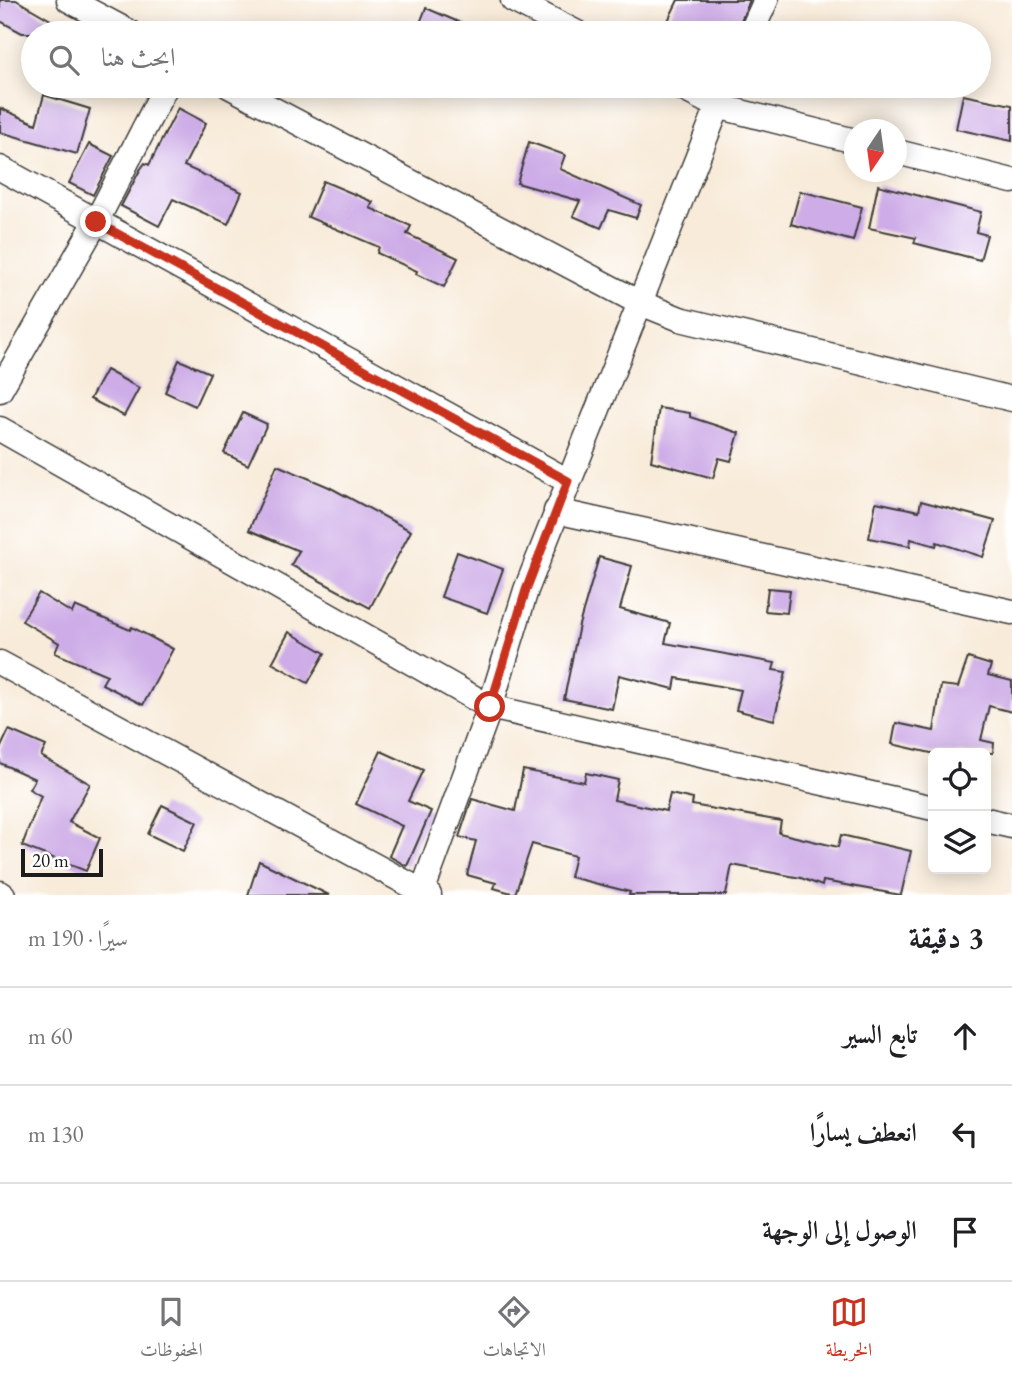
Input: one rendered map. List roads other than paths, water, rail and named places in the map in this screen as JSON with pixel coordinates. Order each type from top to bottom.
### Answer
[{"type":"street","points":[[69,0],[108,21]]},
{"type":"street","points":[[513,0],[554,21]]},
{"type":"street","points":[[756,21],[766,0]]},
{"type":"street","points":[[0,390],[96,222],[160,98]]},
{"type":"street","points":[[252,98],[638,302],[680,319],[1012,399]]},
{"type":"street","points":[[0,663],[424,894],[490,707],[526,590],[720,98]]},
{"type":"street","points":[[727,98],[844,137]]},
{"type":"street","points":[[907,155],[1012,181]]},
{"type":"street","points":[[0,168],[568,481]]},
{"type":"street","points":[[0,429],[490,707],[928,807]]},
{"type":"street","points":[[556,511],[1012,612]]},
{"type":"street","points":[[991,821],[1012,826]]}]
